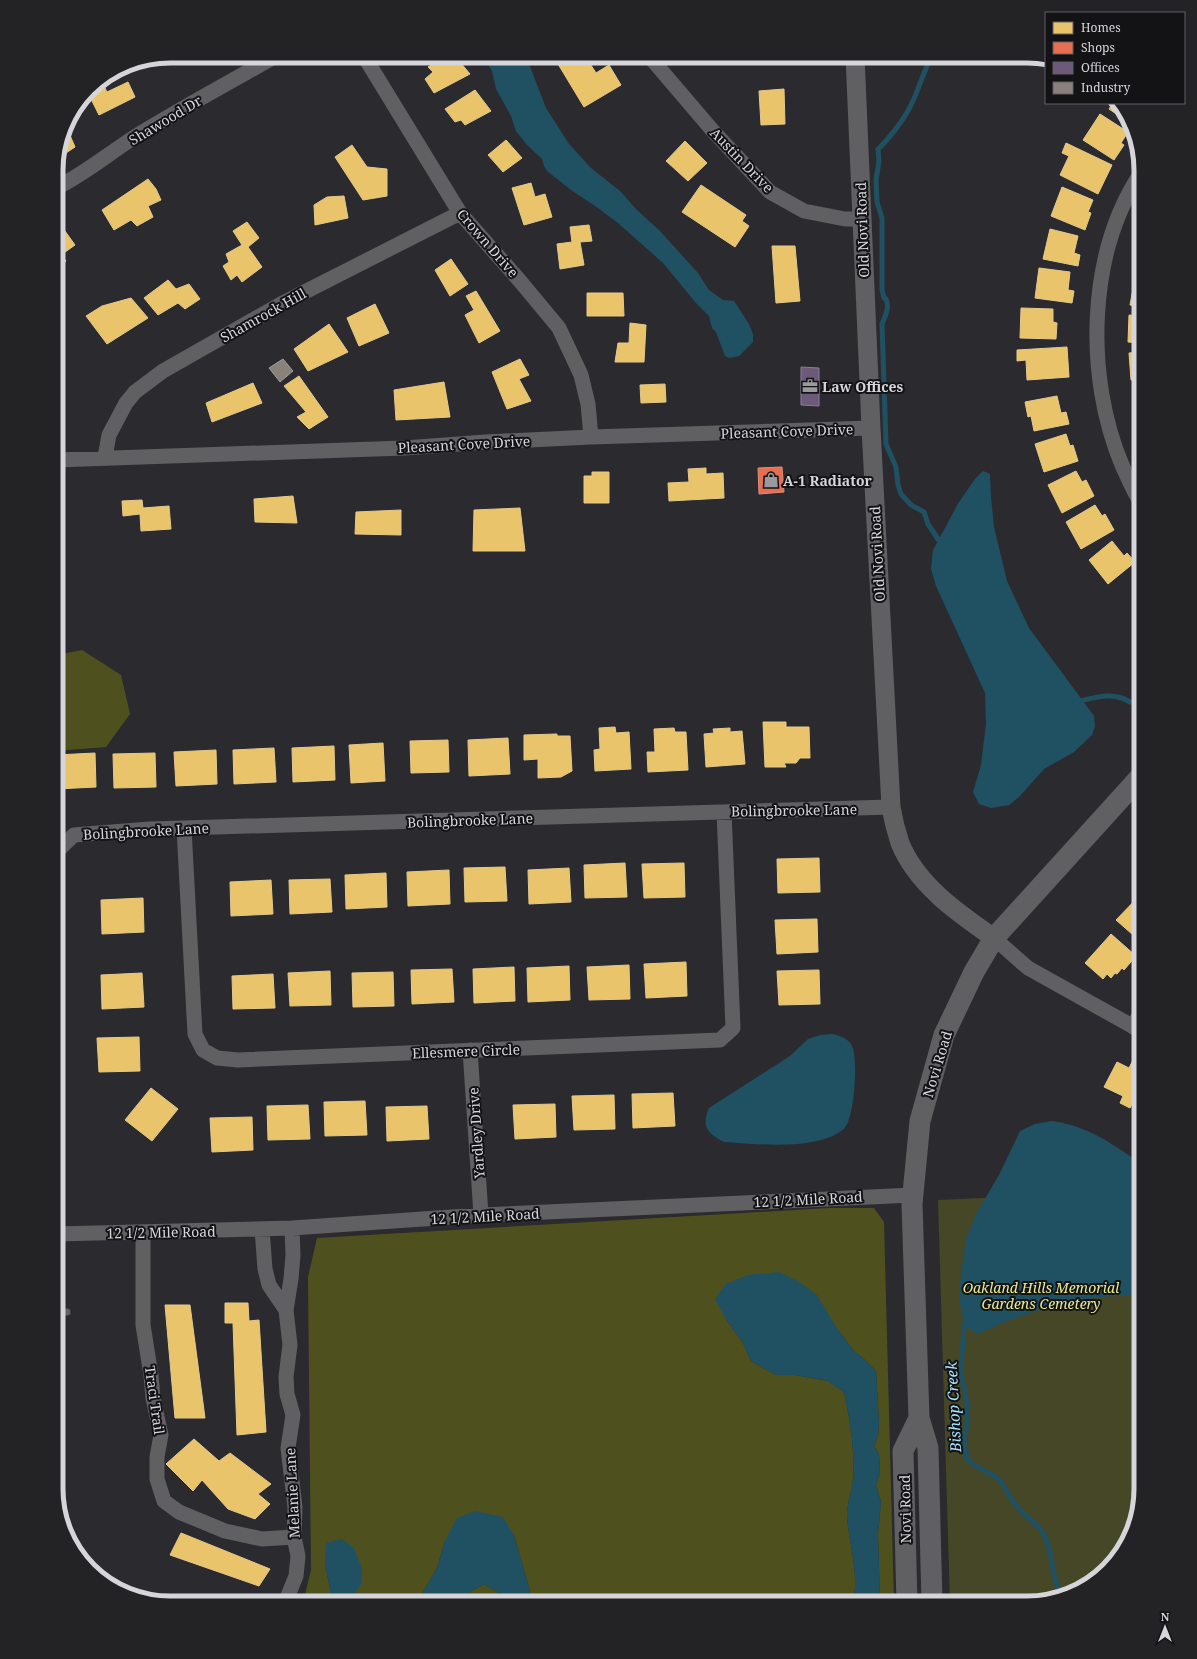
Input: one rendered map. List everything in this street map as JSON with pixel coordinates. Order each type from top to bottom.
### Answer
[{"type":"main road","name":"Novi Road","points":[[932,1596],[928,1448],[919,1418],[913,1195],[920,1121],[944,1035],[974,972],[994,938],[1134,784]]},
{"type":"main road","name":"Novi Road","points":[[907,1596],[903,1451],[919,1418]]},
{"type":"street","name":"Shawood Dr","points":[[63,185],[73,180],[132,139],[264,63]]},
{"type":"street","name":"Crown Drive","points":[[368,63],[460,213],[559,328],[581,375],[588,404],[591,437]]},
{"type":"street","name":"Austin Drive","points":[[655,63],[713,131],[770,192],[804,210],[845,219],[861,219]]},
{"type":"street","name":"Old Novi Road","points":[[855,63],[871,428],[891,807],[900,843],[922,878],[960,914],[994,938]]},
{"type":"street","points":[[1134,186],[1125,202],[1114,229],[1107,256],[1100,290],[1097,350],[1101,395],[1113,442],[1134,491]]},
{"type":"street","name":"Shamrock Hill","points":[[106,457],[109,435],[126,403],[135,392],[163,371],[281,304],[460,213]]},
{"type":"street","name":"Pleasant Cove Drive","points":[[63,460],[404,448],[591,437],[871,428]]},
{"type":"street","name":"Bolingbrooke Lane","points":[[63,845],[74,835],[184,828],[891,807]]},
{"type":"street","name":"Ellesmere Circle","points":[[184,828],[195,1034],[203,1050],[217,1058],[238,1060],[720,1040],[733,1028],[724,812]]},
{"type":"street","points":[[994,938],[1028,968],[1134,1027]]},
{"type":"street","name":"Yardley Drive","points":[[470,1050],[482,1215]]},
{"type":"street","name":"12 1/2 Mile Road","points":[[63,1234],[292,1228],[482,1215],[913,1195]]},
{"type":"street","name":"Melanie Lane","points":[[288,1596],[296,1576],[298,1556],[294,1537],[295,1507],[288,1448],[293,1415],[287,1394],[286,1376],[290,1345],[286,1310],[292,1279],[292,1228]]},
{"type":"street","name":"Melanie Lane","points":[[262,1229],[269,1285],[286,1310]]},
{"type":"street","name":"Traci Trail","points":[[143,1233],[143,1325],[153,1398],[161,1435],[157,1457],[157,1479],[164,1501],[179,1512],[225,1531],[262,1539],[294,1537]]},
{"type":"green space","points":[[82,650],[121,675],[130,714],[106,747],[63,750],[63,654]]},
{"type":"green space","name":"Oakland Hills Memorial Gardens Cemetery","points":[[1134,1191],[1133,1503],[1126,1530],[1112,1554],[1103,1565],[1092,1574],[1068,1588],[1041,1595],[1027,1596],[950,1596],[938,1200]]},
{"type":"green space","points":[[829,1208],[874,1208],[884,1222],[894,1596],[880,1596],[878,1534],[881,1502],[876,1485],[880,1473],[879,1454],[874,1446],[878,1436],[879,1423],[876,1371],[854,1351],[838,1330],[726,1319],[743,1343],[751,1361],[776,1375],[795,1375],[828,1381],[844,1392],[853,1446],[853,1479],[847,1515],[855,1571],[853,1596],[530,1596],[530,1591],[514,1535],[445,1541],[437,1568],[422,1596],[350,1596],[325,1563],[330,1596],[305,1596],[311,1570],[308,1277],[317,1238]]},
{"type":"green space","points":[[484,1584],[503,1596],[466,1596]]},
{"type":"water","points":[[487,63],[529,63],[546,108],[569,144],[591,168],[620,191],[637,210],[659,230],[698,273],[709,290],[723,300],[734,301],[749,324],[753,334],[753,342],[739,356],[729,358],[725,356],[716,332],[712,328],[709,316],[696,303],[663,263],[618,223],[547,171],[542,159],[527,145],[516,131],[511,116],[496,89],[492,71]]},
{"type":"water","points":[[983,471],[990,474],[994,527],[1007,581],[1029,628],[1094,716],[1095,726],[1092,735],[1074,752],[1044,769],[1019,797],[1009,805],[991,808],[979,804],[973,792],[981,765],[986,724],[985,693],[936,586],[931,569],[933,550],[959,502],[975,479]]},
{"type":"water","points":[[833,1034],[847,1040],[851,1044],[855,1060],[855,1083],[852,1106],[848,1122],[841,1131],[813,1142],[782,1145],[724,1142],[710,1132],[706,1124],[709,1108],[790,1056],[808,1039],[820,1035]]},
{"type":"water","points":[[1052,1121],[1077,1127],[1100,1137],[1134,1159],[1134,1296],[1113,1296],[1062,1302],[1007,1321],[978,1334],[964,1326],[960,1303],[960,1282],[966,1239],[976,1214],[999,1175],[1020,1131],[1035,1124]]},
{"type":"water","points":[[779,1272],[798,1281],[817,1295],[838,1330],[854,1351],[876,1371],[879,1423],[878,1436],[874,1446],[879,1454],[880,1473],[876,1485],[881,1502],[878,1534],[880,1596],[853,1596],[855,1571],[847,1515],[853,1479],[853,1446],[844,1392],[828,1381],[795,1375],[776,1375],[751,1361],[743,1343],[726,1319],[715,1299],[726,1284],[748,1275]]},
{"type":"water","points":[[475,1511],[503,1517],[514,1535],[530,1591],[530,1596],[503,1596],[484,1584],[466,1596],[422,1596],[437,1568],[445,1541],[457,1518]]},
{"type":"water","points":[[342,1539],[354,1548],[362,1569],[361,1584],[353,1596],[330,1596],[325,1563],[326,1543]]},
{"type":"building: Homes","points":[[435,63],[461,63],[470,74],[434,93],[425,79],[433,72],[428,67]]},
{"type":"building: Homes","points":[[557,63],[590,63],[596,73],[609,65],[621,85],[584,107]]},
{"type":"building: Homes","points":[[128,82],[135,97],[99,115],[91,98],[94,94],[104,86],[107,92]]},
{"type":"building: Homes","points":[[784,89],[785,124],[761,125],[759,91]]},
{"type":"building: Homes","points":[[475,90],[491,111],[465,125],[461,120],[455,122],[445,109]]},
{"type":"building: Homes","points":[[1112,105],[1119,116],[1109,109]]},
{"type":"building: Homes","points":[[1100,114],[1127,131],[1127,133],[1121,143],[1124,145],[1114,160],[1083,140]]},
{"type":"building: Homes","points":[[69,134],[75,147],[64,154]]},
{"type":"building: Homes","points":[[506,140],[522,158],[503,172],[488,155]]},
{"type":"building: Homes","points":[[685,141],[707,163],[688,181],[666,161]]},
{"type":"building: Homes","points":[[1066,143],[1112,165],[1098,194],[1060,175],[1069,156],[1062,153]]},
{"type":"building: Homes","points":[[352,145],[367,167],[387,169],[387,196],[363,200],[335,157]]},
{"type":"building: Homes","points":[[148,179],[156,189],[161,200],[148,206],[153,217],[137,226],[131,220],[114,230],[102,210]]},
{"type":"building: Homes","points":[[531,183],[535,197],[545,194],[552,217],[524,225],[512,188]]},
{"type":"building: Homes","points":[[701,185],[746,215],[742,221],[749,226],[735,247],[682,212]]},
{"type":"building: Homes","points":[[1062,187],[1093,200],[1088,212],[1091,213],[1085,230],[1051,216]]},
{"type":"building: Homes","points":[[344,196],[348,218],[315,225],[314,205],[327,197]]},
{"type":"building: Homes","points":[[247,222],[259,238],[248,247],[262,267],[242,282],[237,275],[231,280],[223,266],[229,262],[226,254],[242,245],[233,231]]},
{"type":"building: Homes","points":[[589,225],[592,241],[580,242],[584,265],[560,269],[557,244],[572,242],[570,227]]},
{"type":"building: Homes","points":[[1050,229],[1078,236],[1074,253],[1080,255],[1078,266],[1043,259]]},
{"type":"building: Homes","points":[[65,231],[75,245],[63,254],[63,232]]},
{"type":"building: Homes","points":[[772,246],[795,246],[800,301],[776,303]]},
{"type":"building: Homes","points":[[451,259],[468,284],[450,296],[435,270]]},
{"type":"building: Homes","points":[[1039,268],[1070,272],[1068,290],[1074,291],[1072,303],[1035,298]]},
{"type":"building: Homes","points":[[168,280],[176,289],[189,284],[200,299],[185,309],[178,303],[158,315],[144,298]]},
{"type":"building: Homes","points":[[1134,283],[1134,306],[1130,305]]},
{"type":"building: Homes","points":[[476,291],[500,331],[479,343],[465,315],[474,310],[466,296]]},
{"type":"building: Homes","points":[[587,293],[623,293],[624,316],[587,316]]},
{"type":"building: Homes","points":[[131,298],[148,318],[107,344],[86,316],[102,306]]},
{"type":"building: Homes","points":[[375,304],[389,333],[359,346],[347,318]]},
{"type":"building: Homes","points":[[1021,308],[1053,309],[1053,322],[1057,323],[1056,339],[1020,338]]},
{"type":"building: Homes","points":[[1129,315],[1134,315],[1134,342],[1128,342]]},
{"type":"building: Homes","points":[[630,323],[646,325],[644,362],[615,362],[618,343],[629,343]]},
{"type":"building: Homes","points":[[329,324],[348,352],[308,371],[294,349]]},
{"type":"building: Homes","points":[[1067,347],[1069,377],[1027,380],[1026,360],[1017,361],[1017,350]]},
{"type":"building: Homes","points":[[1129,353],[1134,353],[1134,380],[1131,380]]},
{"type":"building: Homes","points":[[520,359],[529,375],[519,379],[531,401],[507,409],[492,372]]},
{"type":"building: Homes","points":[[299,376],[328,417],[309,429],[297,417],[306,412],[284,386]]},
{"type":"building: Homes","points":[[444,382],[450,417],[396,420],[394,390]]},
{"type":"building: Homes","points":[[253,383],[262,403],[212,422],[206,403]]},
{"type":"building: Homes","points":[[665,384],[666,402],[641,403],[640,385]]},
{"type":"building: Homes","points":[[1057,396],[1061,413],[1066,412],[1069,424],[1034,431],[1031,416],[1028,417],[1025,402]]},
{"type":"building: Homes","points":[[1066,434],[1070,446],[1073,445],[1078,461],[1044,472],[1035,444]]},
{"type":"building: Homes","points":[[706,468],[706,474],[723,473],[724,498],[669,501],[668,483],[689,482],[688,469]]},
{"type":"building: Homes","points":[[1076,471],[1082,482],[1086,480],[1094,496],[1062,513],[1048,485]]},
{"type":"building: Homes","points":[[592,472],[609,472],[609,503],[584,503],[584,476],[592,476]]},
{"type":"building: Homes","points":[[293,496],[297,523],[255,522],[254,499]]},
{"type":"building: Homes","points":[[142,500],[143,508],[169,506],[171,529],[141,531],[140,514],[123,516],[122,501]]},
{"type":"building: Homes","points":[[1095,505],[1102,516],[1105,514],[1114,530],[1081,549],[1066,522]]},
{"type":"building: Homes","points":[[520,508],[525,551],[473,551],[474,510]]},
{"type":"building: Homes","points":[[401,510],[401,535],[355,534],[356,512]]},
{"type":"building: Homes","points":[[1112,541],[1124,556],[1127,553],[1134,563],[1108,584],[1089,560]]},
{"type":"building: Homes","points":[[763,722],[786,722],[786,727],[809,727],[810,758],[800,758],[796,763],[784,763],[786,767],[765,767]]},
{"type":"building: Homes","points":[[615,727],[616,733],[629,732],[631,769],[595,771],[594,750],[600,749],[599,728]]},
{"type":"building: Homes","points":[[674,728],[675,732],[686,732],[688,770],[648,772],[647,752],[655,752],[654,729]]},
{"type":"building: Homes","points":[[730,728],[730,732],[742,731],[745,764],[706,767],[704,734],[714,733],[713,729]]},
{"type":"building: Homes","points":[[557,734],[557,736],[570,736],[572,771],[561,777],[538,778],[538,759],[524,760],[524,735]]},
{"type":"building: Homes","points":[[508,738],[510,774],[469,776],[468,740]]},
{"type":"building: Homes","points":[[448,740],[449,772],[411,773],[410,741]]},
{"type":"building: Homes","points":[[383,743],[385,781],[351,783],[349,745]]},
{"type":"building: Homes","points":[[334,746],[335,780],[293,782],[292,748]]},
{"type":"building: Homes","points":[[274,748],[276,782],[234,784],[233,750]]},
{"type":"building: Homes","points":[[216,750],[217,784],[176,786],[174,752]]},
{"type":"building: Homes","points":[[95,753],[96,787],[63,789],[63,755]]},
{"type":"building: Homes","points":[[155,753],[156,787],[114,788],[113,754]]},
{"type":"building: Homes","points":[[819,858],[820,892],[778,893],[777,859]]},
{"type":"building: Homes","points":[[625,863],[627,897],[585,898],[584,865]]},
{"type":"building: Homes","points":[[684,863],[685,897],[644,898],[642,864]]},
{"type":"building: Homes","points":[[505,867],[507,901],[465,902],[464,868]]},
{"type":"building: Homes","points":[[569,868],[571,902],[529,904],[528,870]]},
{"type":"building: Homes","points":[[449,870],[450,904],[408,906],[407,872]]},
{"type":"building: Homes","points":[[386,873],[387,907],[346,909],[345,875]]},
{"type":"building: Homes","points":[[330,879],[332,912],[290,914],[289,880]]},
{"type":"building: Homes","points":[[271,880],[273,914],[231,916],[230,882]]},
{"type":"building: Homes","points":[[143,898],[144,932],[102,934],[101,900]]},
{"type":"building: Homes","points":[[1134,901],[1134,936],[1116,920]]},
{"type":"building: Homes","points":[[817,919],[818,952],[777,954],[775,920]]},
{"type":"building: Homes","points":[[1111,934],[1134,954],[1134,958],[1124,970],[1122,968],[1111,978],[1107,974],[1103,979],[1085,963]]},
{"type":"building: Homes","points":[[686,962],[687,996],[646,998],[644,964]]},
{"type":"building: Homes","points":[[629,965],[630,999],[589,1000],[587,967]]},
{"type":"building: Homes","points":[[569,966],[570,1000],[528,1002],[527,968]]},
{"type":"building: Homes","points":[[514,967],[515,1001],[474,1003],[473,969]]},
{"type":"building: Homes","points":[[452,969],[454,1002],[412,1004],[411,970]]},
{"type":"building: Homes","points":[[819,970],[820,1004],[779,1005],[777,971]]},
{"type":"building: Homes","points":[[330,971],[331,1005],[290,1006],[288,973]]},
{"type":"building: Homes","points":[[393,972],[394,1006],[353,1007],[352,973]]},
{"type":"building: Homes","points":[[142,973],[144,1007],[102,1009],[101,975]]},
{"type":"building: Homes","points":[[273,974],[275,1008],[233,1009],[232,976]]},
{"type":"building: Homes","points":[[139,1037],[140,1071],[99,1072],[97,1038]]},
{"type":"building: Homes","points":[[1133,1060],[1134,1100],[1130,1108],[1120,1103],[1123,1096],[1104,1087],[1117,1062],[1129,1068]]},
{"type":"building: Homes","points":[[151,1088],[178,1109],[152,1141],[125,1120]]},
{"type":"building: Homes","points":[[673,1093],[675,1126],[633,1128],[632,1094]]},
{"type":"building: Homes","points":[[614,1095],[615,1129],[574,1130],[572,1096]]},
{"type":"building: Homes","points":[[365,1101],[367,1135],[325,1136],[324,1102]]},
{"type":"building: Homes","points":[[555,1104],[556,1137],[515,1139],[513,1105]]},
{"type":"building: Homes","points":[[308,1105],[310,1139],[268,1140],[267,1106]]},
{"type":"building: Homes","points":[[427,1106],[429,1139],[387,1141],[386,1107]]},
{"type":"building: Homes","points":[[252,1117],[253,1150],[212,1152],[210,1118]]},
{"type":"building: Homes","points":[[225,1303],[248,1303],[249,1321],[259,1320],[266,1432],[237,1435],[233,1323],[225,1323]]},
{"type":"building: Homes","points":[[165,1305],[190,1305],[205,1418],[175,1418]]},
{"type":"building: Homes","points":[[194,1439],[219,1461],[230,1453],[271,1484],[258,1494],[270,1504],[255,1519],[228,1509],[202,1480],[193,1491],[166,1464]]},
{"type":"building: Homes","points":[[181,1533],[270,1569],[259,1586],[170,1555]]},
{"type":"building: Shops","name":"A-1 Radiator","points":[[782,467],[784,492],[759,494],[758,468]]},
{"type":"building: Offices","name":"Law Offices","points":[[801,367],[819,368],[819,406],[801,405]]},
{"type":"building: Industry","points":[[283,359],[293,371],[280,382],[269,368]]},
{"type":"waterway","points":[[928,63],[914,99],[905,116],[887,140],[878,149],[879,161],[876,180],[877,202],[882,218],[882,290],[884,298],[887,302],[887,312],[882,324],[886,444],[896,467],[898,485],[901,494],[911,505],[924,512],[928,524],[942,545]]},
{"type":"waterway","points":[[1075,702],[1103,696],[1117,697],[1130,702]]},
{"type":"waterway","name":"Bishop Creek","points":[[964,1326],[961,1368],[967,1405],[967,1425],[964,1436],[967,1459],[974,1465],[998,1479],[1018,1508],[1041,1530],[1048,1546],[1059,1591]]},
{"type":"place","name":"Law Offices","points":[[810,386]]},
{"type":"place","name":"A-1 Radiator","points":[[771,480]]}]
